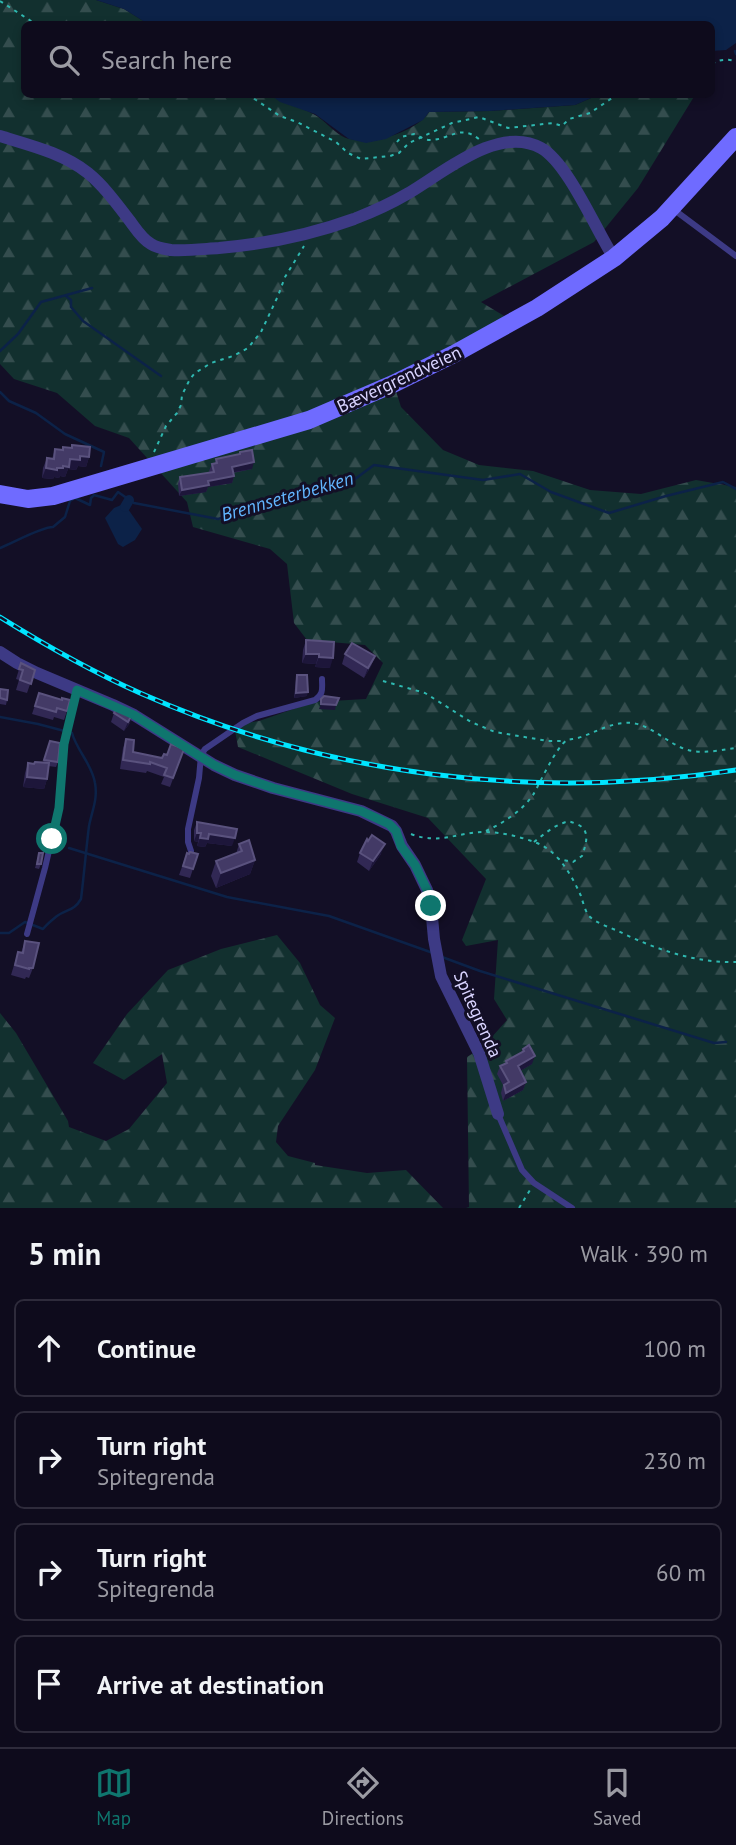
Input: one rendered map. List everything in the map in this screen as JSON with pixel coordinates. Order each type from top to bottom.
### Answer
[{"type":"main road","name":"Bævergrendveien","points":[[0,494],[18,498],[39,498],[294,425],[358,400],[454,354],[504,328],[614,258],[671,208],[736,137]]},
{"type":"street","points":[[0,136],[53,154],[80,167],[107,192],[142,237],[159,247],[186,251],[244,246],[312,233],[352,220],[393,202],[489,146],[528,143],[539,146],[554,158],[576,190],[614,258]]},
{"type":"street","points":[[0,652],[27,668],[134,715],[214,765],[247,780],[361,811],[389,824],[396,831]]},
{"type":"street","name":"Spitegrenda","points":[[396,831],[401,846],[415,865],[427,890],[441,976],[479,1053],[498,1114]]},
{"type":"lane","points":[[671,208],[736,256]]},
{"type":"lane","points":[[191,851],[188,829],[201,755],[205,749],[243,723],[321,696],[322,679]]},
{"type":"lane","points":[[27,934],[46,868],[59,808],[64,744],[77,690]]},
{"type":"lane","name":"Spitegrenda","points":[[498,1114],[522,1170],[534,1183],[572,1208]]},
{"type":"path","points":[[0,1],[31,21]]},
{"type":"path","points":[[715,62],[729,59],[736,61]]},
{"type":"path","points":[[253,98],[279,116],[298,122],[361,159],[399,153],[410,144],[452,123],[480,117],[508,128],[553,123],[562,125],[590,113],[612,98]]},
{"type":"path","points":[[397,142],[401,136],[414,134],[422,139],[437,139],[459,132],[476,136],[489,146]]},
{"type":"path","points":[[147,468],[166,426],[181,405],[182,395],[190,379],[211,363],[248,348],[261,332],[285,276],[312,233]]},
{"type":"path","points":[[383,681],[425,693],[471,722],[495,732],[548,741],[567,740],[626,722],[635,723],[690,751],[736,748]]},
{"type":"path","points":[[484,832],[499,825],[526,804],[567,740]]},
{"type":"path","points":[[534,842],[561,824],[569,822],[585,828],[587,836],[582,856],[573,862],[558,859]]},
{"type":"path","points":[[396,831],[433,839],[484,832],[534,842],[545,847],[558,859],[571,875],[589,915],[605,925],[654,948],[697,960],[736,962]]},
{"type":"path","points":[[519,1208],[534,1183]]},
{"type":"green space","points":[[0,0],[96,0],[124,9],[143,21],[21,21],[21,98],[276,98],[315,115],[341,135],[350,139],[370,140],[404,131],[429,112],[575,105],[591,98],[693,98],[638,188],[594,242],[481,302],[511,320],[395,388],[401,407],[443,450],[479,465],[533,471],[590,490],[641,494],[696,480],[736,487],[736,1208],[466,1208],[469,1207],[467,1057],[483,1047],[507,1020],[494,999],[498,940],[466,946],[462,940],[486,879],[428,818],[352,794],[238,747],[234,725],[259,721],[314,702],[366,699],[383,663],[365,645],[307,640],[294,623],[287,564],[270,549],[193,527],[187,502],[129,438],[95,426],[57,393],[14,379],[0,364]]},
{"type":"green space","points":[[277,935],[300,963],[320,1005],[335,1018],[315,1070],[278,1126],[276,1142],[288,1156],[315,1165],[367,1173],[406,1170],[443,1208],[0,1208],[0,1013],[16,1033],[69,1127],[106,1141],[129,1129],[167,1083],[162,1054],[124,1080],[93,1063],[127,1014],[168,970],[221,949]]},
{"type":"water","points":[[96,0],[736,0],[736,43],[726,50],[715,51],[715,21],[143,21],[124,9]]},
{"type":"water","points":[[275,98],[591,98],[575,105],[429,112],[423,120],[386,139],[366,143],[349,139],[315,114]]},
{"type":"water","points":[[121,505],[128,509],[142,529],[135,540],[123,547],[118,544],[105,518]]},
{"type":"building","points":[[72,445],[90,447],[89,457],[70,459],[69,467],[63,466],[57,470],[46,468],[47,458],[54,459],[55,449],[72,448]]},
{"type":"building","points":[[252,450],[254,462],[232,467],[234,476],[208,481],[209,485],[182,490],[180,477],[214,472],[212,464],[217,463],[216,459]]},
{"type":"building","points":[[306,640],[334,642],[333,658],[306,654]]},
{"type":"building","points":[[352,643],[375,656],[368,668],[345,654]]},
{"type":"building","points":[[21,663],[35,670],[31,684],[20,680],[23,670],[19,669]]},
{"type":"building","points":[[297,675],[307,675],[308,692],[296,693]]},
{"type":"building","points":[[0,689],[8,690],[7,700],[0,698]]},
{"type":"building","points":[[39,693],[70,700],[67,711],[57,708],[56,712],[35,706]]},
{"type":"building","points":[[324,696],[339,698],[336,705],[321,704]]},
{"type":"building","points":[[119,706],[133,713],[128,722],[114,713]]},
{"type":"building","points":[[126,739],[134,740],[133,752],[162,758],[164,754],[167,755],[171,744],[184,749],[173,778],[164,775],[167,768],[150,762],[123,760]]},
{"type":"building","points":[[50,741],[60,743],[58,762],[44,760]]},
{"type":"building","points":[[28,763],[49,763],[47,779],[27,777]]},
{"type":"building","points":[[197,822],[237,829],[235,838],[209,834],[208,839],[200,838]]},
{"type":"building","points":[[372,835],[385,844],[373,861],[360,853]]},
{"type":"building","points":[[249,840],[255,860],[221,873],[216,861],[242,851],[239,844]]},
{"type":"building","points":[[39,853],[43,853],[41,864],[37,864]]},
{"type":"building","points":[[187,853],[198,854],[193,869],[183,866]]},
{"type":"building","points":[[25,941],[39,943],[33,968],[29,969],[15,965],[18,952],[23,953]]},
{"type":"building","points":[[529,1045],[535,1056],[518,1066],[526,1082],[506,1093],[504,1085],[509,1082],[500,1066]]},
{"type":"waterway","points":[[0,351],[18,334],[41,302],[92,288]]},
{"type":"waterway","points":[[66,296],[83,321],[161,376]]},
{"type":"waterway","name":"Brennseterbekken","points":[[0,392],[9,401],[36,413],[65,434],[104,452],[101,466]]},
{"type":"waterway","name":"Brennseterbekken","points":[[0,548],[34,532],[53,527],[65,517],[70,501],[75,498],[90,505],[94,495],[112,500],[118,492],[134,503],[218,519],[355,479],[374,465],[483,480],[520,474],[551,492],[609,513],[723,482],[736,489]]},
{"type":"waterway","points":[[125,507],[129,500]]},
{"type":"waterway","points":[[0,717],[72,733],[93,776],[96,794],[89,826],[81,899],[73,908],[57,916],[43,929],[25,922],[9,933],[0,933]]},
{"type":"waterway","points":[[69,848],[227,897],[329,916],[433,953]]},
{"type":"waterway","points":[[442,957],[714,1043],[726,1042]]},
{"type":"railway","points":[[0,617],[68,657],[140,693],[211,721],[284,744],[357,762],[432,774],[508,781],[584,783],[660,779],[736,770]]},
{"type":"route","points":[[52,839],[59,808],[64,744],[77,690],[134,715],[214,765],[235,775],[361,811],[389,824],[396,831],[401,846],[415,865],[430,897],[431,906]]}]
